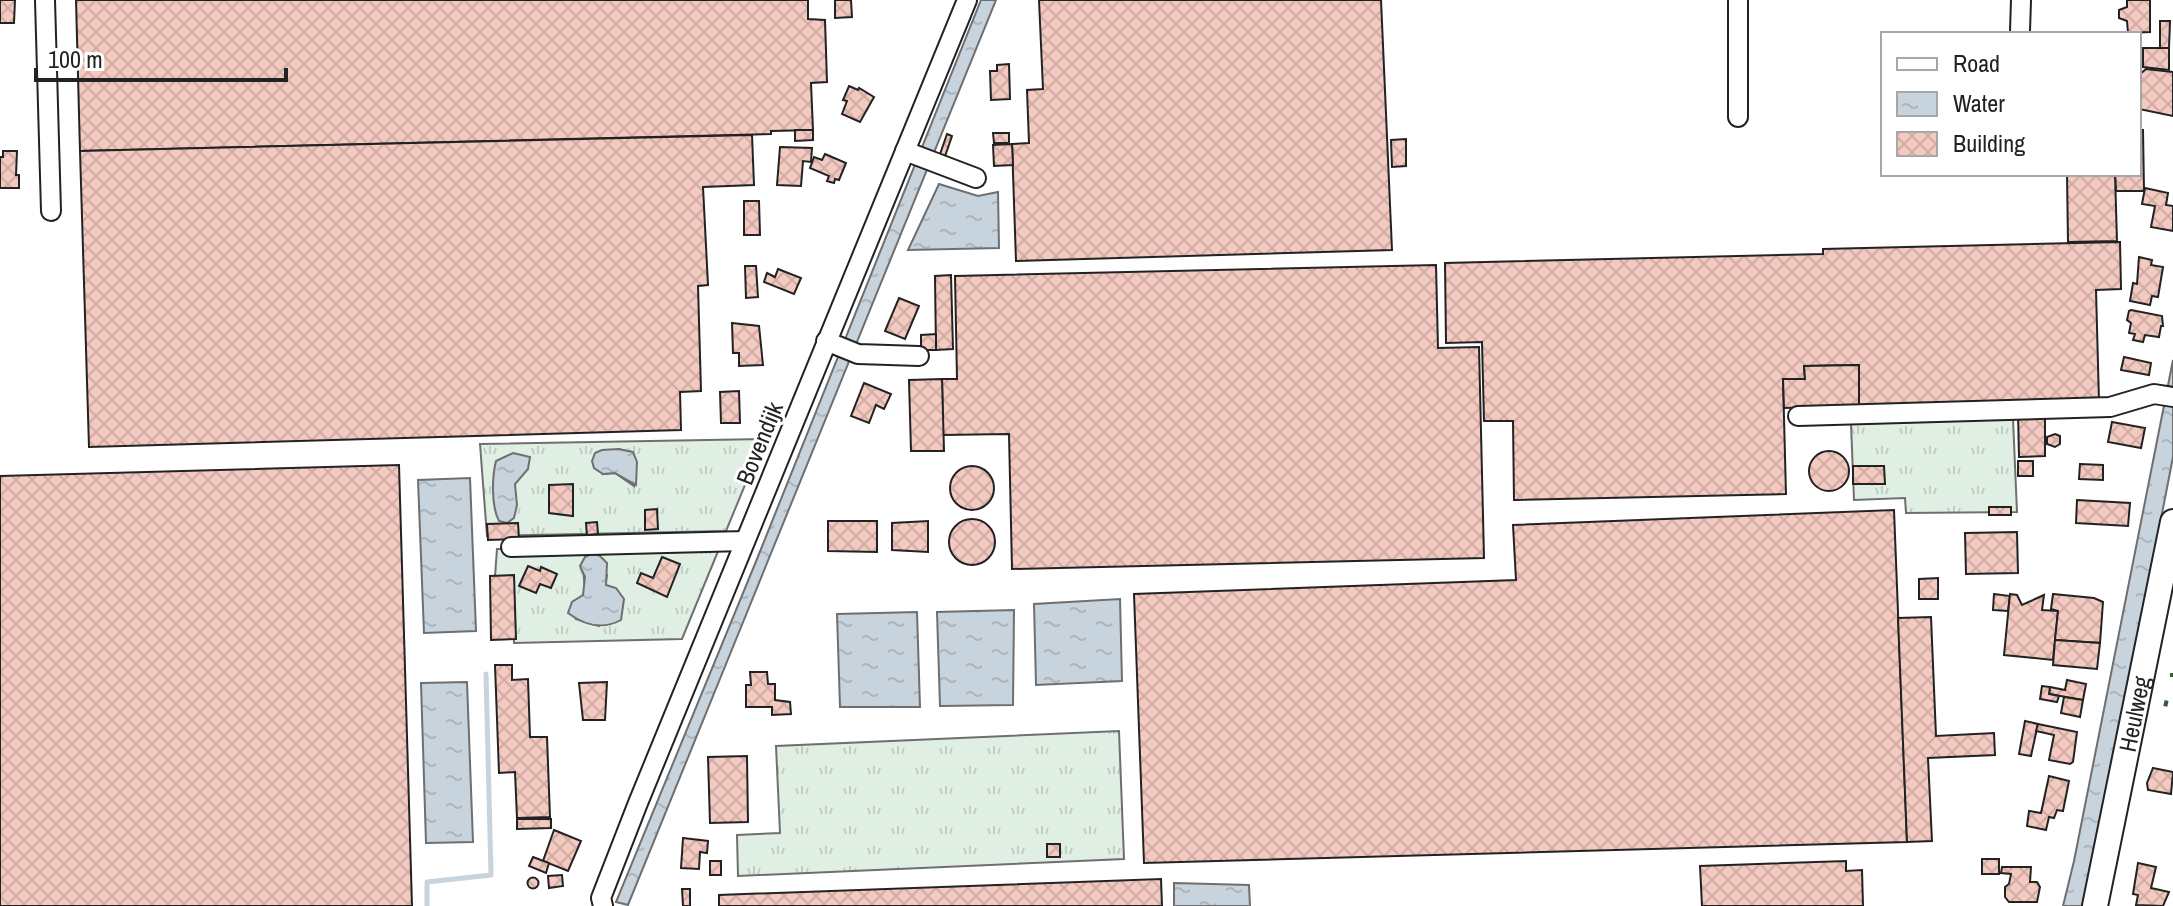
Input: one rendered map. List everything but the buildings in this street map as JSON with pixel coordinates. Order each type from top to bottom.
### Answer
[{"type":"main road","name":"Heulweg","points":[[2097,906],[2173,522]]},
{"type":"street","points":[[45,0],[51,211]]},
{"type":"street","name":"Bovendijk","points":[[603,906],[601,898],[606,884],[745,541],[909,152],[967,0]]},
{"type":"street","points":[[1738,0],[1738,117]]},
{"type":"street","points":[[2020,31],[2021,0]]},
{"type":"street","points":[[909,152],[976,178]]},
{"type":"street","points":[[831,343],[858,354],[919,356]]},
{"type":"street","points":[[1798,416],[2110,407],[2154,394],[2173,397]]},
{"type":"street","points":[[511,547],[745,541]]},
{"type":"green space","points":[[2013,419],[2017,512],[1906,513],[1905,498],[1854,500],[1851,424]]},
{"type":"green space","points":[[764,439],[726,531],[487,536],[480,444]],"holes":[[[618,449],[633,452],[634,486],[615,473],[603,474]]]},
{"type":"green space","points":[[721,544],[682,639],[514,643],[513,584],[495,576],[497,549]],"holes":[[[583,569],[607,575],[599,626],[576,619],[585,589]]]},
{"type":"green space","points":[[1119,731],[1124,859],[738,876],[737,835],[780,833],[776,746]]},
{"type":"water","points":[[981,0],[996,0],[628,905],[616,902],[757,559]]},
{"type":"water","points":[[939,184],[978,196],[998,192],[999,248],[908,250]]},
{"type":"water","points":[[2173,360],[2173,457],[2098,843],[2082,906],[2063,906],[2074,861]]},
{"type":"water","points":[[618,449],[633,452],[637,462],[636,485],[615,473],[603,474],[594,468],[592,461],[595,453]]},
{"type":"water","points":[[513,453],[530,457],[528,469],[515,484],[517,505],[514,518],[507,523],[499,521],[496,515],[494,475],[496,461]]},
{"type":"water","points":[[470,478],[476,631],[424,633],[418,480]]},
{"type":"water","points":[[593,553],[607,563],[606,585],[616,588],[624,599],[621,620],[607,625],[580,621],[568,613],[572,602],[583,595],[585,577],[580,566],[585,557]]},
{"type":"water","points":[[1120,599],[1122,681],[1036,685],[1034,604]]},
{"type":"water","points":[[1014,610],[1013,705],[940,706],[937,612]]},
{"type":"water","points":[[917,612],[920,707],[840,707],[837,614]]},
{"type":"water","points":[[467,682],[473,842],[426,843],[421,683]]},
{"type":"water","points":[[1174,883],[1249,885],[1250,906],[1174,906]]},
{"type":"waterway","points":[[427,906],[427,882],[491,875],[486,674]]},
{"type":"hedge","points":[[2173,673],[2173,678]]},
{"type":"hedge","points":[[2164,703],[2173,705]]}]
